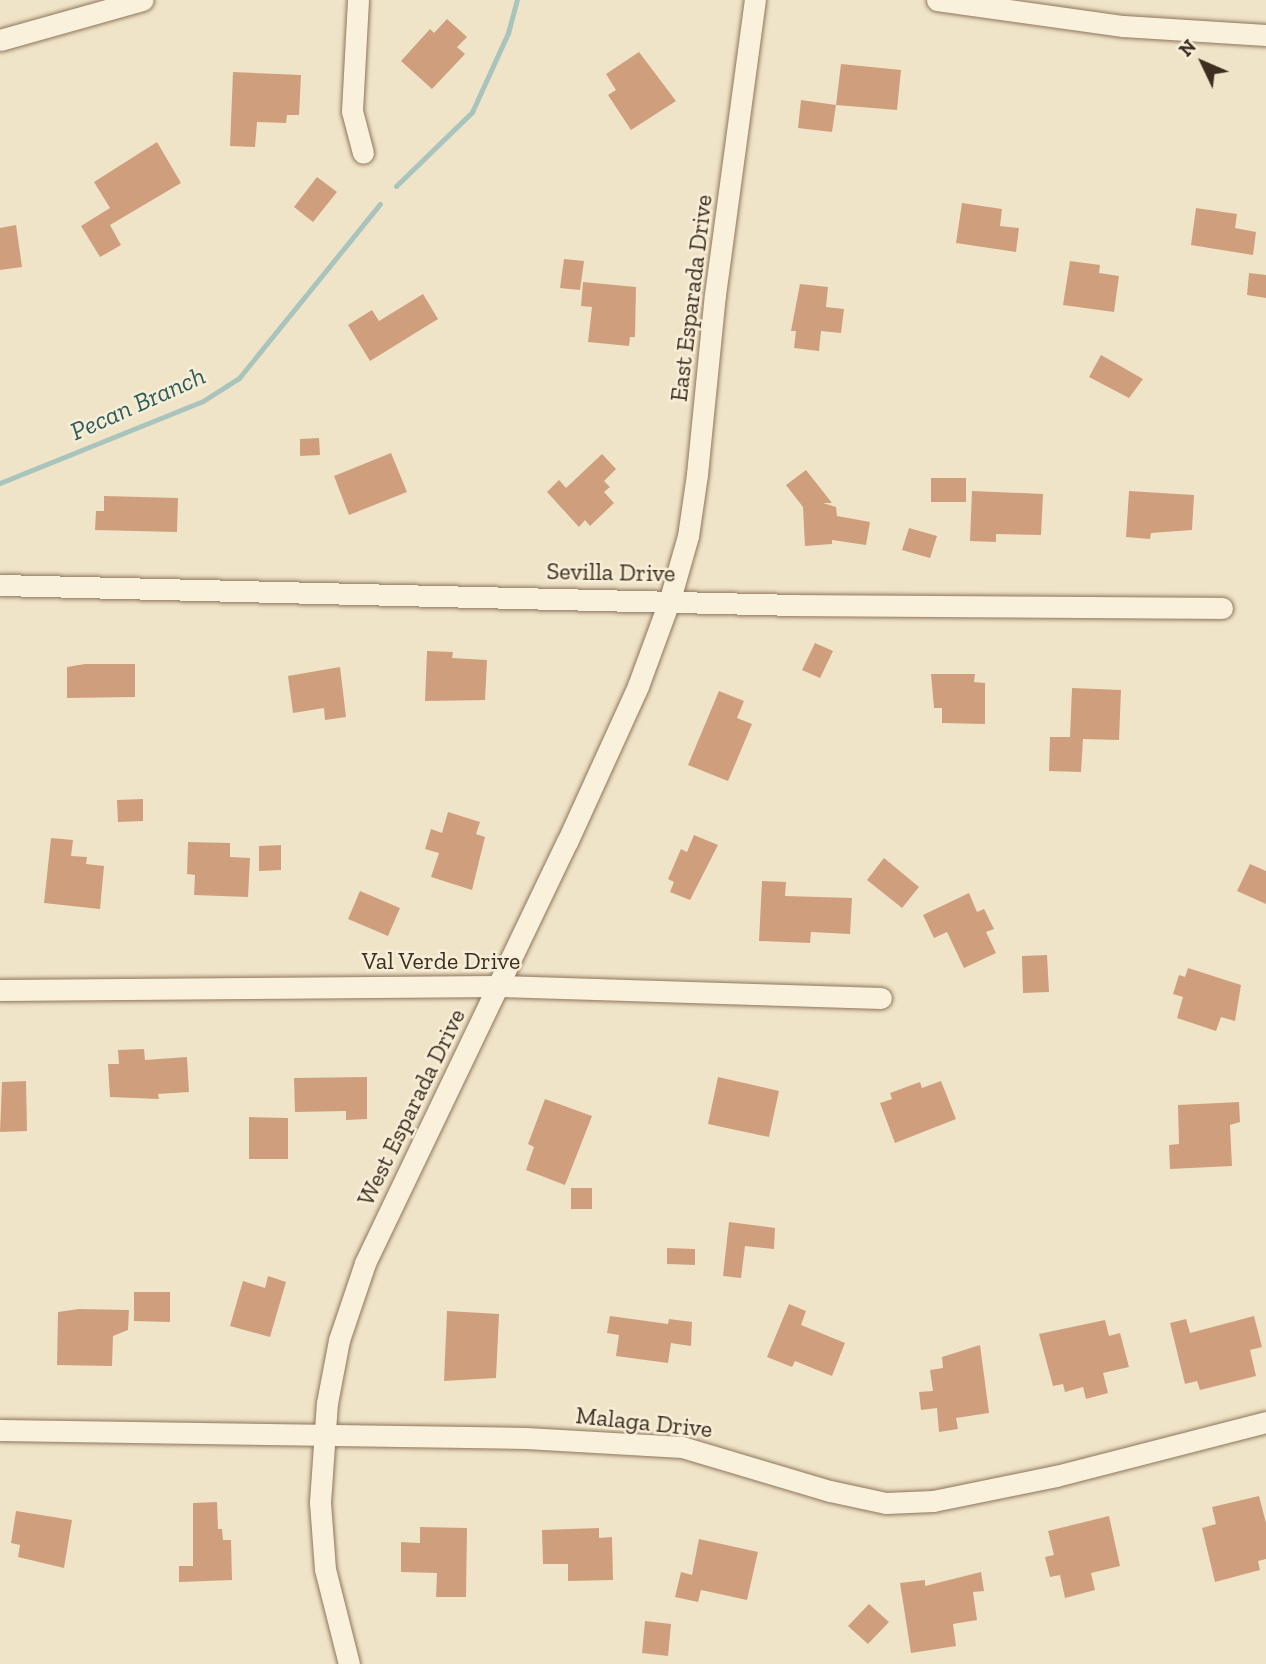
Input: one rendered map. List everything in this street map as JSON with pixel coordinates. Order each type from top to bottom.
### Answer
[{"type":"street","points":[[0,40],[142,0]]},
{"type":"street","points":[[358,0],[352,111],[363,153]]},
{"type":"street","name":"East Esparada Drive","points":[[670,599],[694,499],[715,295],[755,0]]},
{"type":"street","points":[[937,0],[1124,26],[1266,36]]},
{"type":"street","name":"Sevilla Drive","points":[[0,585],[1222,608]]},
{"type":"street","name":"West Esparada Drive","points":[[349,1664],[325,1569],[320,1502],[324,1435],[339,1340],[360,1275],[500,986],[638,686],[670,599]]},
{"type":"street","name":"Val Verde Drive","points":[[0,990],[500,986],[881,998]]},
{"type":"street","name":"Malaga Drive","points":[[0,1430],[526,1438],[682,1447],[830,1492],[890,1503],[933,1501],[1056,1476],[1266,1422]]},
{"type":"building","points":[[447,19],[467,37],[457,47],[465,54],[432,89],[401,61],[430,29],[434,33]]},
{"type":"building","points":[[639,52],[676,101],[631,130],[608,95],[616,90],[606,74]]},
{"type":"building","points":[[841,64],[901,70],[897,110],[836,105]]},
{"type":"building","points":[[233,72],[301,75],[299,115],[287,115],[286,123],[257,122],[255,147],[230,146]]},
{"type":"building","points":[[801,100],[836,105],[832,132],[798,128]]},
{"type":"building","points":[[157,142],[181,183],[110,225],[121,245],[100,257],[81,226],[110,208],[94,182]]},
{"type":"building","points":[[317,177],[337,192],[313,222],[294,207]]},
{"type":"building","points":[[962,203],[1002,209],[1000,226],[1019,228],[1016,252],[956,243]]},
{"type":"building","points":[[1196,208],[1237,214],[1235,228],[1256,232],[1253,255],[1191,245]]},
{"type":"building","points":[[16,225],[22,267],[0,270],[0,228]]},
{"type":"building","points":[[564,259],[584,261],[580,290],[560,288]]},
{"type":"building","points":[[1070,261],[1100,265],[1099,273],[1119,276],[1114,312],[1063,305]]},
{"type":"building","points":[[1249,273],[1266,275],[1266,298],[1247,295]]},
{"type":"building","points":[[583,282],[636,287],[635,337],[630,337],[629,346],[588,342],[592,307],[581,306]]},
{"type":"building","points":[[800,284],[828,287],[826,307],[844,309],[841,333],[821,331],[819,351],[794,348],[796,331],[791,331]]},
{"type":"building","points":[[423,294],[438,319],[370,361],[348,325],[372,310],[379,321]]},
{"type":"building","points":[[1101,355],[1143,379],[1129,398],[1089,377]]},
{"type":"building","points":[[319,438],[320,455],[300,456],[300,439]]},
{"type":"building","points":[[391,453],[407,492],[349,515],[334,476]]},
{"type":"building","points":[[602,454],[616,469],[604,481],[610,487],[604,492],[614,503],[590,526],[585,520],[579,527],[547,492],[559,480],[566,488]]},
{"type":"building","points":[[806,470],[832,503],[823,503],[836,507],[837,516],[870,522],[866,545],[832,540],[832,544],[805,546],[803,507],[786,485]]},
{"type":"building","points":[[931,478],[966,478],[966,502],[931,502]]},
{"type":"building","points":[[972,491],[1043,494],[1041,535],[996,534],[996,542],[970,541]]},
{"type":"building","points":[[1129,491],[1194,495],[1192,530],[1151,533],[1150,539],[1126,537]]},
{"type":"building","points":[[104,496],[178,498],[177,532],[95,530],[96,511],[104,511]]},
{"type":"building","points":[[909,528],[937,536],[930,558],[902,550]]},
{"type":"building","points":[[815,643],[833,651],[820,678],[802,670]]},
{"type":"building","points":[[427,651],[453,652],[452,658],[487,660],[485,700],[425,701]]},
{"type":"building","points":[[85,664],[135,664],[135,697],[67,698],[67,667]]},
{"type":"building","points":[[340,667],[346,717],[325,720],[324,708],[293,713],[288,676]]},
{"type":"building","points":[[931,674],[975,674],[974,682],[985,683],[985,724],[942,723],[942,708],[934,708]]},
{"type":"building","points":[[1072,688],[1121,690],[1119,740],[1083,739],[1081,772],[1049,771],[1050,737],[1070,737]]},
{"type":"building","points":[[719,691],[744,701],[737,718],[752,724],[728,781],[688,765]]},
{"type":"building","points":[[143,799],[143,821],[118,822],[117,800]]},
{"type":"building","points":[[448,812],[480,822],[476,834],[485,837],[472,890],[431,877],[439,853],[425,849],[431,829],[442,833]]},
{"type":"building","points":[[694,835],[718,845],[690,900],[670,892],[674,882],[668,879],[681,849],[687,852]]},
{"type":"building","points":[[51,838],[73,840],[71,856],[87,857],[86,864],[104,866],[100,909],[44,903]]},
{"type":"building","points":[[188,842],[230,843],[230,857],[250,858],[248,897],[194,895],[195,875],[187,874]]},
{"type":"building","points":[[281,845],[281,870],[259,871],[259,846]]},
{"type":"building","points":[[884,858],[919,887],[902,908],[867,880]]},
{"type":"building","points":[[1250,864],[1266,871],[1266,904],[1237,891]]},
{"type":"building","points":[[762,881],[786,882],[785,896],[852,898],[850,934],[811,932],[810,943],[759,941]]},
{"type":"building","points":[[360,891],[400,908],[388,936],[348,919]]},
{"type":"building","points":[[969,893],[977,912],[984,909],[994,929],[986,932],[996,953],[964,968],[947,932],[934,938],[923,915]]},
{"type":"building","points":[[1047,955],[1049,992],[1023,993],[1022,956]]},
{"type":"building","points":[[1188,968],[1241,985],[1235,1021],[1221,1017],[1216,1031],[1177,1018],[1183,997],[1173,994],[1179,975],[1185,977]]},
{"type":"building","points":[[144,1049],[145,1060],[187,1057],[189,1092],[158,1094],[159,1099],[110,1097],[108,1064],[119,1064],[118,1050]]},
{"type":"building","points":[[367,1077],[367,1119],[346,1120],[346,1111],[295,1112],[294,1078]]},
{"type":"building","points":[[718,1077],[779,1091],[769,1137],[708,1124]]},
{"type":"building","points":[[26,1081],[27,1131],[0,1132],[2,1082]]},
{"type":"building","points":[[941,1081],[956,1119],[895,1143],[880,1103],[892,1099],[890,1093],[920,1082],[922,1088]]},
{"type":"building","points":[[545,1099],[592,1116],[565,1185],[526,1170],[534,1147],[528,1144]]},
{"type":"building","points":[[1239,1102],[1240,1122],[1230,1125],[1232,1166],[1170,1169],[1169,1145],[1179,1144],[1178,1105]]},
{"type":"building","points":[[249,1117],[288,1118],[288,1159],[249,1159]]},
{"type":"building","points":[[571,1188],[592,1188],[592,1209],[571,1209]]},
{"type":"building","points":[[729,1222],[775,1228],[774,1249],[745,1246],[741,1278],[723,1276]]},
{"type":"building","points":[[667,1248],[695,1249],[695,1265],[667,1264]]},
{"type":"building","points":[[268,1276],[286,1282],[270,1337],[230,1326],[243,1281],[265,1288]]},
{"type":"building","points":[[134,1292],[170,1292],[170,1322],[134,1321]]},
{"type":"building","points":[[789,1304],[806,1311],[801,1325],[845,1343],[832,1376],[795,1361],[792,1367],[767,1357]]},
{"type":"building","points":[[79,1309],[129,1310],[128,1330],[113,1336],[112,1366],[57,1365],[58,1312]]},
{"type":"building","points":[[447,1311],[499,1314],[496,1378],[444,1381]]},
{"type":"building","points":[[610,1316],[668,1324],[669,1319],[692,1322],[691,1346],[671,1343],[668,1363],[616,1356],[619,1335],[607,1333]]},
{"type":"building","points":[[1254,1316],[1262,1347],[1250,1350],[1256,1376],[1200,1390],[1197,1381],[1185,1384],[1170,1323],[1186,1319],[1190,1333]]},
{"type":"building","points":[[1105,1320],[1109,1336],[1120,1333],[1129,1367],[1103,1373],[1108,1393],[1086,1399],[1083,1387],[1065,1392],[1063,1384],[1053,1386],[1039,1334]]},
{"type":"building","points":[[980,1345],[989,1413],[956,1418],[958,1429],[939,1432],[937,1408],[921,1410],[919,1392],[933,1391],[930,1370],[943,1368],[942,1357]]},
{"type":"building","points":[[1259,1496],[1266,1523],[1266,1559],[1258,1561],[1260,1570],[1215,1582],[1202,1528],[1216,1524],[1212,1507]]},
{"type":"building","points":[[217,1502],[218,1529],[222,1529],[223,1540],[231,1540],[232,1580],[179,1582],[179,1566],[193,1566],[193,1503]]},
{"type":"building","points":[[16,1511],[72,1520],[64,1568],[18,1557],[20,1545],[11,1543]]},
{"type":"building","points":[[1109,1516],[1120,1566],[1091,1573],[1095,1590],[1065,1598],[1060,1575],[1050,1577],[1045,1557],[1054,1555],[1048,1531]]},
{"type":"building","points":[[420,1527],[467,1528],[466,1597],[436,1597],[437,1573],[401,1572],[401,1542],[420,1543]]},
{"type":"building","points":[[599,1528],[599,1538],[612,1537],[613,1580],[568,1581],[568,1564],[543,1564],[542,1530]]},
{"type":"building","points":[[699,1539],[758,1552],[747,1600],[701,1590],[698,1602],[675,1597],[681,1572],[692,1575]]},
{"type":"building","points":[[981,1572],[984,1591],[973,1592],[977,1620],[953,1624],[956,1646],[911,1653],[900,1583],[925,1580],[925,1586]]},
{"type":"building","points":[[869,1604],[889,1622],[868,1644],[848,1626]]},
{"type":"building","points":[[645,1621],[671,1624],[668,1656],[642,1653]]},
{"type":"waterway","name":"Pecan Branch","points":[[396,186],[472,112],[508,33],[517,0]]},
{"type":"waterway","name":"Pecan Branch","points":[[0,483],[203,401],[239,378],[380,204]]}]
